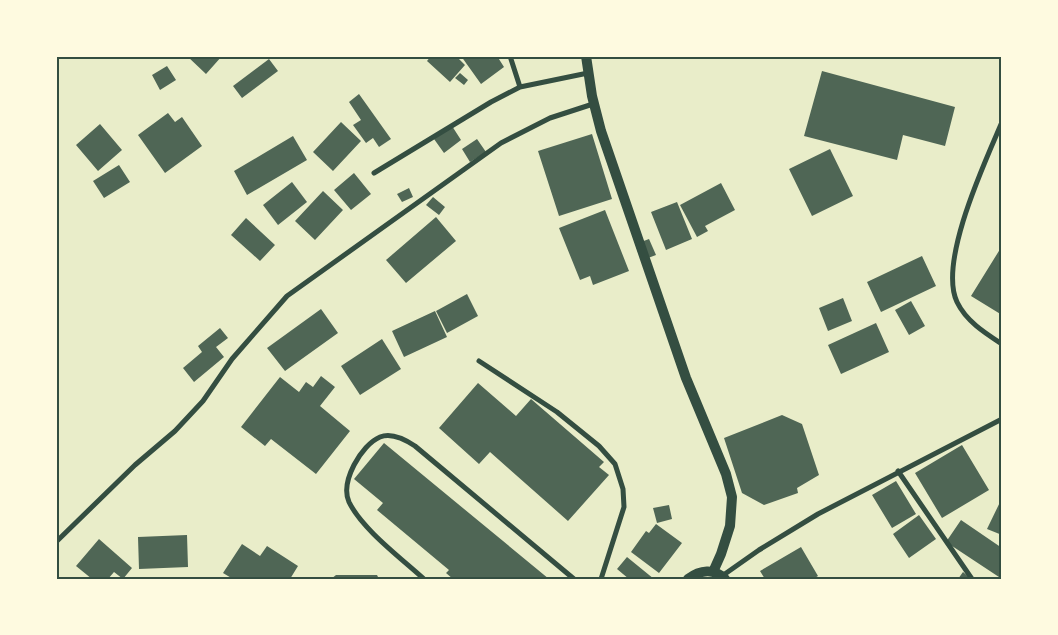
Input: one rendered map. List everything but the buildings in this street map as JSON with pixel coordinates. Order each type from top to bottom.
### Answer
[{"type":"main road","points":[[586,56],[593,104],[601,131],[686,378],[726,474],[732,497],[730,526],[721,554],[720,575],[705,571],[697,573],[688,579]]},
{"type":"street","points":[[510,56],[520,87]]},
{"type":"street","points":[[374,173],[491,102],[520,87],[588,72]]},
{"type":"street","points":[[56,542],[135,465],[175,431],[202,401],[232,359],[287,296],[501,143],[550,118],[593,104]]},
{"type":"street","points":[[1002,122],[961,229],[952,272],[957,303],[966,316],[981,330],[1002,344]]},
{"type":"street","points":[[480,361],[557,412],[599,446],[615,464],[623,489],[624,507],[601,579]]},
{"type":"street","points":[[720,575],[818,514],[898,471],[1002,419]]},
{"type":"street","points":[[424,579],[371,530],[349,501],[346,490],[354,465],[369,444],[381,436],[404,439],[416,446],[574,579]]},
{"type":"street","points":[[898,471],[972,579]]}]
